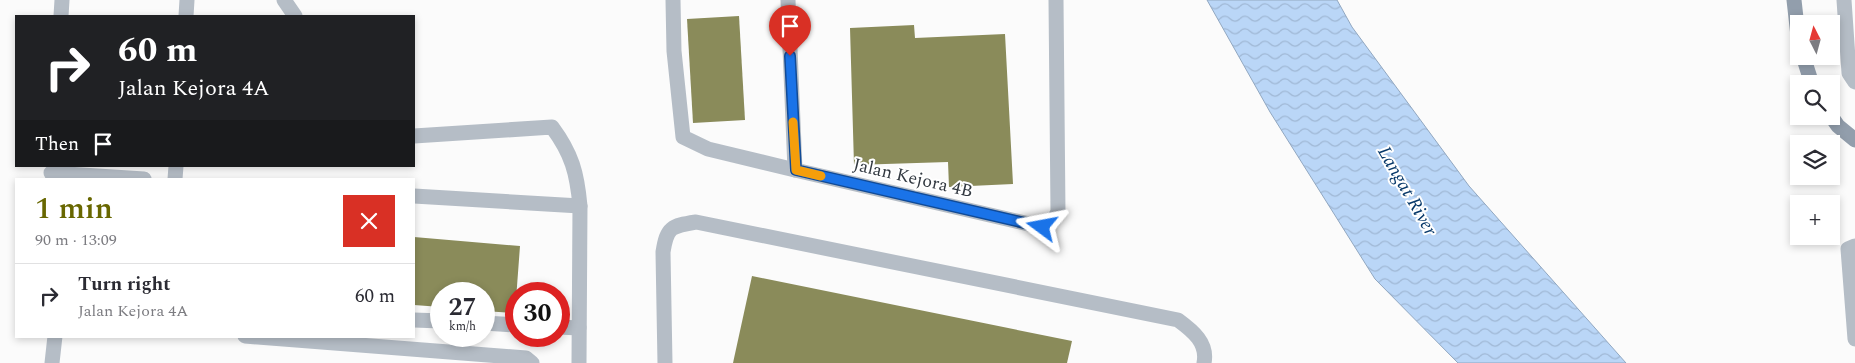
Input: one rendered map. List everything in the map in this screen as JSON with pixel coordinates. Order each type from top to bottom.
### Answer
[{"type":"street","points":[[61,15],[62,0]]},
{"type":"street","points":[[186,15],[187,0]]},
{"type":"street","points":[[284,0],[294,15]]},
{"type":"street","name":"Jalan Kejora 4B","points":[[673,0],[674,51],[683,137],[708,149],[1042,227],[1053,221],[1058,212],[1056,0]]},
{"type":"street","points":[[788,0],[796,170]]},
{"type":"street","points":[[1794,0],[1796,15]]},
{"type":"street","points":[[1844,0],[1850,73],[1855,82]]},
{"type":"street","points":[[1837,125],[1855,140]]},
{"type":"street","points":[[415,136],[552,127],[563,142],[572,160],[580,206],[579,363]]},
{"type":"street","points":[[51,173],[128,178]]},
{"type":"street","points":[[415,196],[580,206]]},
{"type":"street","points":[[664,363],[662,252],[666,235],[676,225],[696,222],[1178,320],[1194,332],[1202,344],[1205,355],[1204,363]]},
{"type":"street","points":[[1855,246],[1848,250],[1855,339]]},
{"type":"street","points":[[415,320],[430,321]]},
{"type":"street","points":[[570,328],[579,328]]},
{"type":"street","points":[[52,363],[55,338]]},
{"type":"street","points":[[270,338],[526,358],[532,363]]},
{"type":"water","name":"Langat River","points":[[1207,0],[1337,0],[1352,27],[1469,186],[1626,363],[1458,363],[1375,279],[1270,112]]},
{"type":"building","points":[[739,16],[745,120],[693,123],[687,19]]},
{"type":"building","points":[[914,25],[915,38],[1005,34],[1013,184],[949,187],[948,162],[854,165],[850,28]]},
{"type":"building","points":[[415,237],[520,246],[517,282],[505,282],[505,312],[495,312],[495,282],[430,282],[430,306],[415,305]]},
{"type":"building","points":[[752,276],[1072,341],[1067,363],[733,363]]},
{"type":"slow traffic","points":[[793,122],[796,170],[821,176]]},
{"type":"route","points":[[790,56],[796,170],[1042,227]]}]
